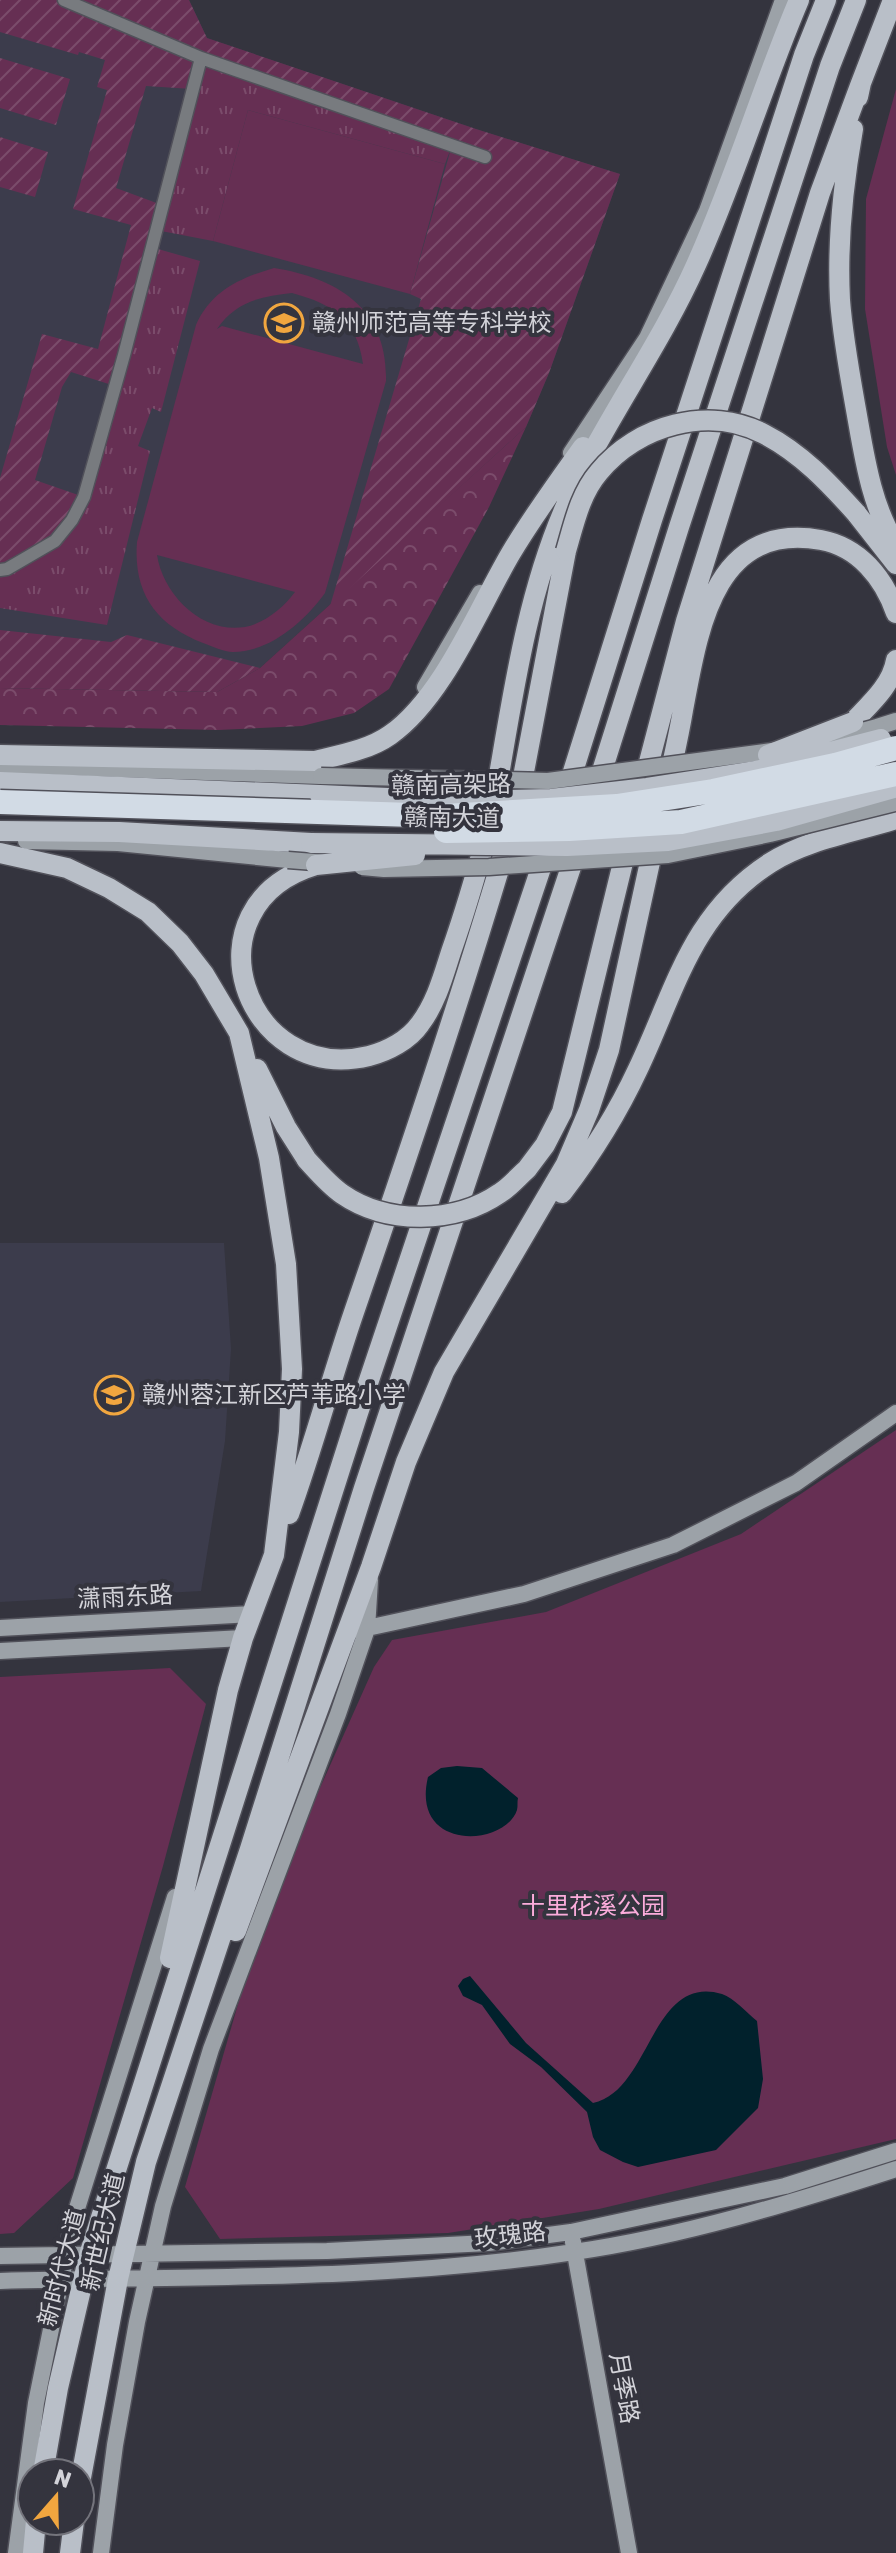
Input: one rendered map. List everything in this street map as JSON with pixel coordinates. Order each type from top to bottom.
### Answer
[{"type":"highway","name":"赣南高架路","points":[[0,802],[444,816],[617,806],[686,796],[835,765],[888,737]]},
{"type":"highway","name":"赣南高架路","points":[[0,817],[464,832],[569,829],[681,822],[895,791]]},
{"type":"main road","points":[[567,846],[384,857],[322,864],[294,871],[274,884],[257,903],[246,924],[241,950],[242,975],[249,998],[262,1021],[280,1039],[303,1051],[343,1059],[380,1053],[399,1043],[419,1027],[432,1005],[443,977],[491,821],[526,632],[540,576],[563,513],[580,475],[695,267],[799,0]]},
{"type":"main road","points":[[144,2079],[354,1427],[587,732],[652,520],[804,55],[826,0]]},
{"type":"main road","points":[[170,2090],[364,1488],[620,720],[684,512],[825,81],[856,0]]},
{"type":"main road","points":[[0,853],[67,868],[109,888],[148,912],[180,943],[204,974],[239,1033],[286,1127],[307,1160],[344,1196],[373,1209],[401,1216],[434,1216],[470,1209],[500,1193],[527,1169],[545,1145],[562,1112],[596,965],[686,621],[820,193],[893,0]]},
{"type":"main road","points":[[861,83],[844,180],[840,300],[862,444],[874,494],[896,544]]},
{"type":"main road","points":[[0,752],[315,761],[354,751],[389,736],[421,706],[443,676],[512,552],[545,501],[590,436],[626,394]]},
{"type":"main road","points":[[144,2079],[228,1690],[243,1638],[300,1483],[410,1153],[509,837],[531,743],[566,551],[580,503],[598,472],[648,432],[679,423],[713,420],[763,433],[796,454],[825,478],[896,564]]},
{"type":"main road","points":[[170,2090],[201,2023],[357,1631],[371,1567],[406,1462],[444,1372],[566,1164],[589,1110],[609,1050],[690,674],[702,622],[713,592],[728,568],[752,548],[773,540],[799,536],[827,541],[850,551],[870,567],[888,591],[896,613]]},
{"type":"main road","points":[[647,788],[789,749],[853,722],[879,695],[896,660]]},
{"type":"main road","name":"赣南大道","points":[[0,782],[320,786],[455,801],[551,799],[756,771],[888,737]]},
{"type":"main road","name":"赣南大道","points":[[0,831],[119,832],[311,843],[567,846],[668,841],[776,821],[895,791]]},
{"type":"main road","points":[[507,1267],[576,1175],[609,1122],[636,1073],[701,930],[722,901],[773,861],[804,847],[896,819]]},
{"type":"main road","points":[[239,1033],[269,1158],[286,1264],[291,1318],[289,1432],[274,1555]]},
{"type":"main road","points":[[364,1488],[371,1567]]},
{"type":"main road","name":"新时代大道","points":[[46,2457],[58,2388],[89,2255],[144,2079]]},
{"type":"main road","name":"新世纪大道","points":[[85,2457],[123,2255],[146,2162],[170,2090]]},
{"type":"street","points":[[64,0],[201,58],[485,157]]},
{"type":"street","points":[[0,752],[302,752],[350,746],[392,724],[427,685],[454,633],[518,530],[647,338],[707,211],[783,0]]},
{"type":"street","points":[[0,570],[55,541],[72,520],[84,497],[201,58]]},
{"type":"street","points":[[0,765],[320,786],[548,781],[888,737],[896,721]]},
{"type":"street","points":[[0,841],[118,843],[399,869],[635,859],[770,834],[895,791]]},
{"type":"street","points":[[101,2553],[115,2445],[163,2206],[211,2049],[338,1714],[357,1631],[524,1594],[673,1545],[796,1483],[896,1413]]},
{"type":"street","name":"潇雨东路","points":[[0,1628],[252,1614]]},
{"type":"street","name":"潇雨东路","points":[[0,1651],[243,1638]]},
{"type":"street","points":[[16,2553],[36,2403],[73,2221],[203,1808]]},
{"type":"street","name":"玫瑰路","points":[[0,2256],[327,2251],[474,2244],[571,2232],[785,2186],[896,2151]]},
{"type":"street","name":"玫瑰路","points":[[0,2281],[341,2273],[575,2252],[666,2234],[791,2203],[896,2169]]},
{"type":"street","name":"月季路","points":[[571,2232],[629,2553]]},
{"type":"shaded area","name":"赣州师范高等专科学校","points":[[0,0],[189,0],[207,38],[620,174],[549,373],[526,427],[260,668],[217,692],[0,688]]},
{"type":"shaded area","name":"赣州蓉江新区芦苇路小学","points":[[0,1243],[224,1243],[231,1349],[225,1441],[201,1591],[0,1602]]},
{"type":"shaded area","points":[[441,1768],[482,1768],[518,1798],[517,1810],[509,1822],[496,1831],[479,1836],[461,1836],[445,1830],[433,1819],[426,1801],[428,1777]]},
{"type":"shaded area","points":[[470,1976],[526,2043],[593,2103],[612,2094],[628,2078],[665,2016],[680,2000],[698,1992],[727,1996],[757,2021],[763,2079],[758,2108],[716,2150],[638,2167],[623,2162],[600,2150],[593,2137],[587,2112],[541,2067],[510,2044],[482,2005],[463,1996],[458,1986]]},
{"type":"green space","points":[[0,0],[189,0],[207,38],[620,174],[549,373],[526,427],[330,606],[421,299],[410,294],[452,145],[202,58],[192,89],[146,86],[116,188],[162,205],[115,386],[71,372],[62,387],[35,480],[84,497],[55,541],[0,570],[0,478],[42,334],[98,349],[131,225],[73,209],[107,90],[97,87],[105,60],[0,32]]},
{"type":"green space","points":[[0,58],[70,79],[56,125],[0,108]]},
{"type":"green space","points":[[201,58],[452,145],[445,164],[248,110],[213,241],[156,230]]},
{"type":"green space","points":[[896,89],[896,475],[887,447],[865,309],[866,199]]},
{"type":"green space","points":[[248,110],[445,164],[410,294],[213,241]]},
{"type":"green space","points":[[0,137],[48,152],[35,197],[0,187]]},
{"type":"green space","points":[[151,247],[200,261],[161,412],[152,408],[138,446],[150,451],[107,625],[0,608],[0,570],[72,520]]},
{"type":"green space","points":[[274,268],[297,273],[338,289],[355,301],[378,334],[386,381],[325,593],[297,624],[273,641],[247,651],[229,652],[187,636],[160,617],[144,592],[139,577],[137,542],[196,325],[218,295],[238,281]],"holes":[[[292,293],[320,303],[341,316],[355,336],[363,364],[222,326],[217,329],[232,312],[250,302]],[[157,555],[295,592],[285,604],[260,622],[229,628],[214,624],[199,618],[176,597],[167,584]]]},
{"type":"green space","points":[[526,427],[489,507],[389,689],[354,713],[302,726],[218,730],[0,725],[0,688],[217,692],[260,668]]},
{"type":"green space","points":[[0,630],[111,642],[127,635],[260,668],[217,692],[0,688]]},
{"type":"green space","name":"十里花溪公园","points":[[896,1430],[896,2139],[599,2209],[448,2233],[220,2239],[185,2187],[265,1911],[374,1667],[392,1640],[546,1612],[741,1534]]},
{"type":"green space","points":[[170,1668],[206,1704],[73,2178],[14,2233],[0,2234],[0,1677]]},
{"type":"place","name":"赣州师范高等专科学校","points":[[284,323]]},
{"type":"place","name":"赣州蓉江新区芦苇路小学","points":[[114,1395]]}]
